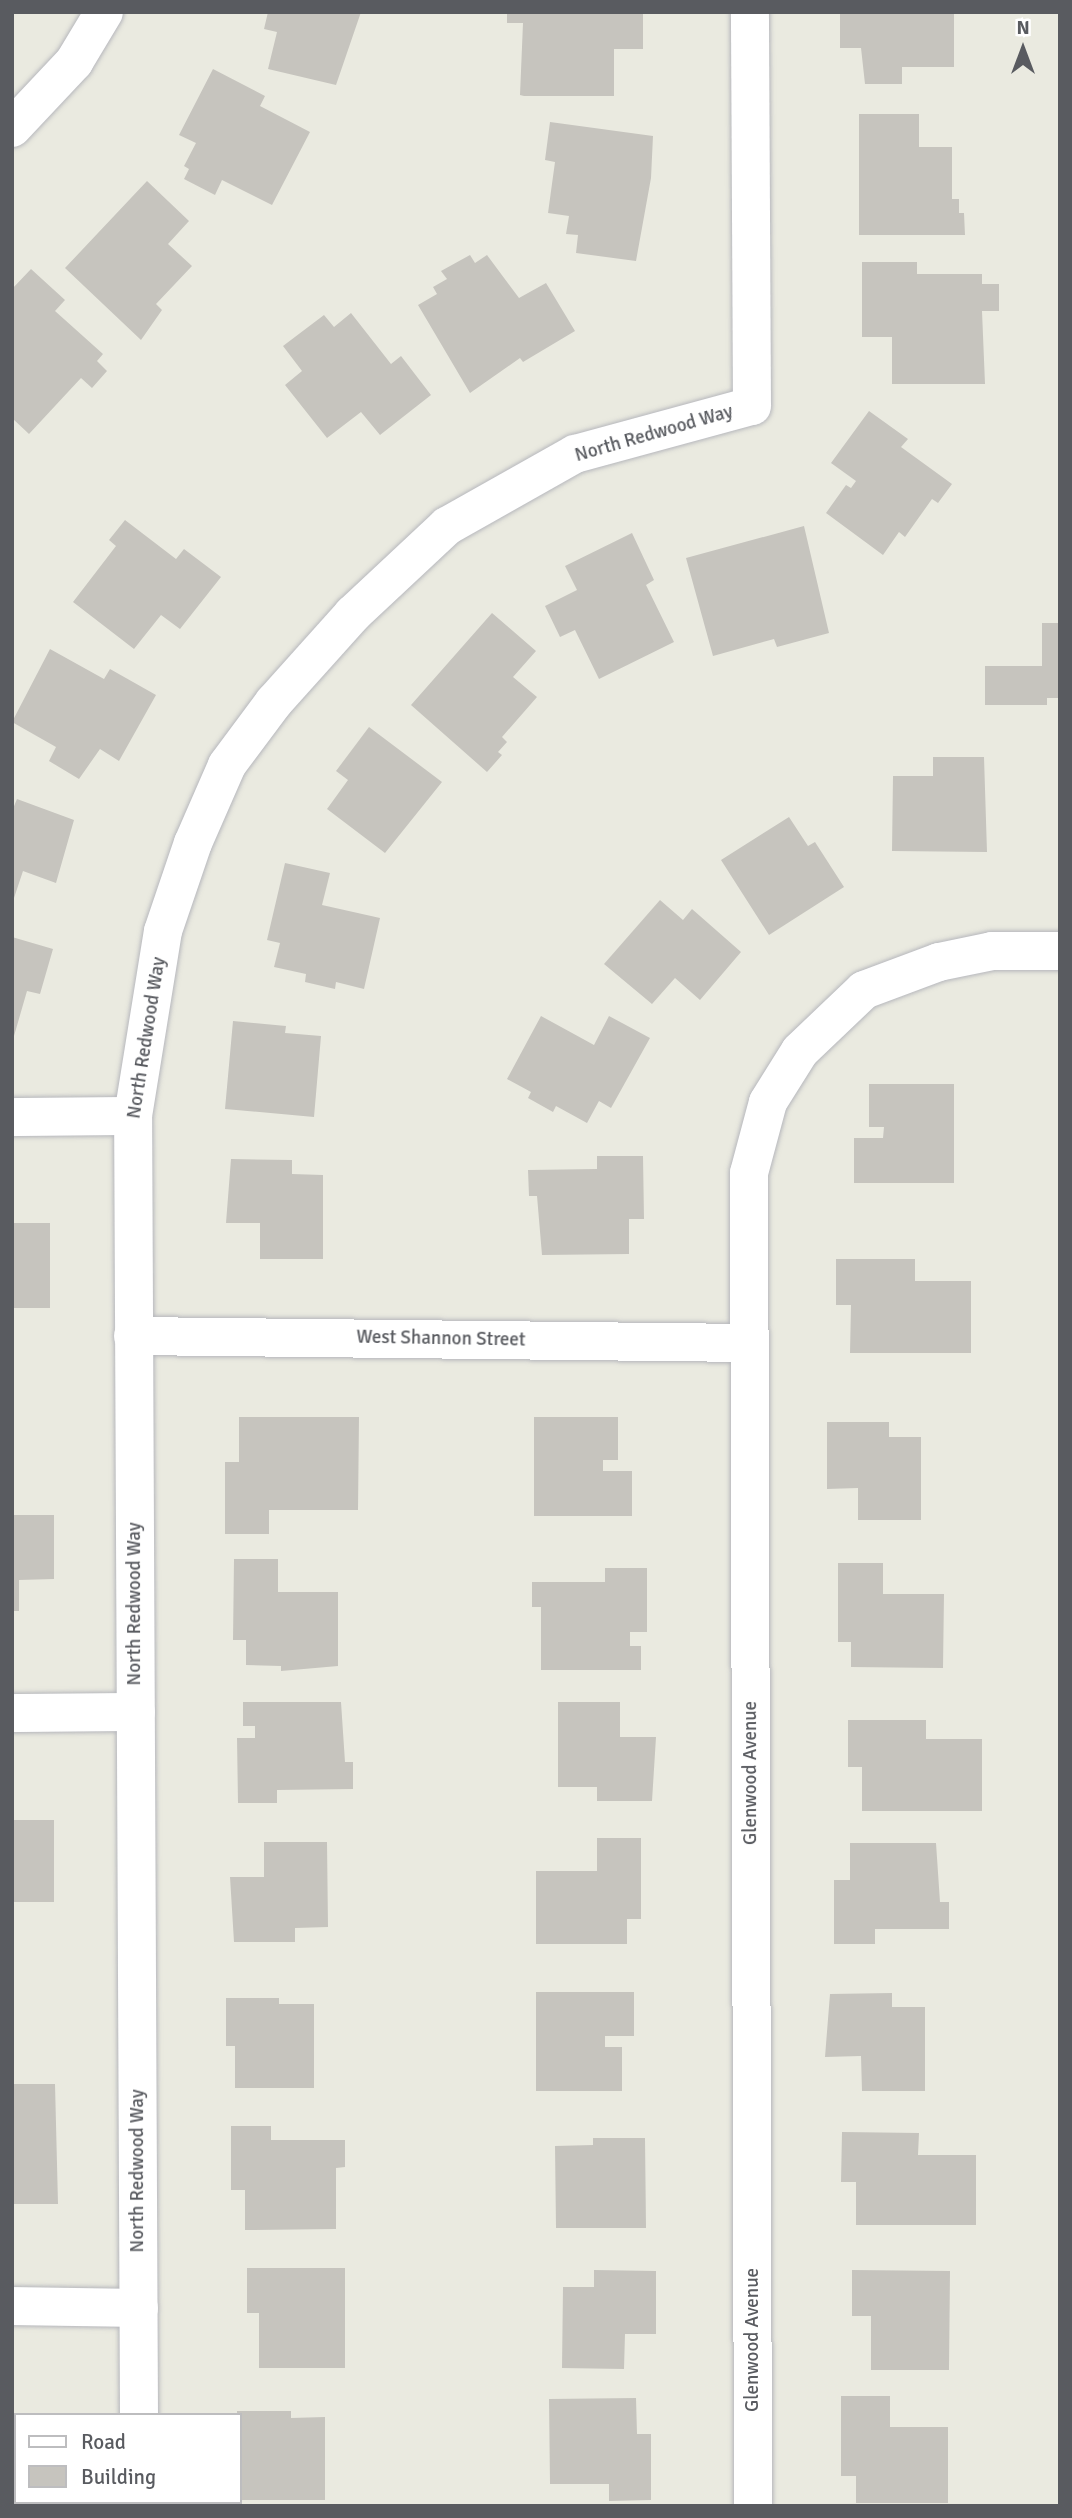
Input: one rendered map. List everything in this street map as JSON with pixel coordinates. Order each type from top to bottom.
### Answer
[{"type":"street","points":[[12,128],[74,62],[104,12]]},
{"type":"street","name":"North Redwood Way","points":[[139,2413],[133,1116],[163,931],[185,868],[227,765],[274,702],[354,614],[447,526],[575,454],[752,406],[750,12]]},
{"type":"street","name":"Glenwood Avenue","points":[[753,2506],[749,1172],[768,1102],[800,1051],[864,990],[939,962],[992,951],[1060,951]]},
{"type":"street","points":[[12,1117],[133,1116]]},
{"type":"street","name":"West Shannon Street","points":[[133,1336],[749,1343]]},
{"type":"street","points":[[12,1713],[136,1712]]},
{"type":"street","points":[[12,2306],[139,2308]]},
{"type":"building","points":[[268,12],[361,12],[336,85],[268,69],[277,32],[264,29]]},
{"type":"building","points":[[507,12],[643,12],[643,49],[614,49],[614,96],[520,95],[523,23],[507,23]]},
{"type":"building","points":[[840,12],[954,12],[954,67],[902,67],[902,84],[865,84],[861,48],[840,48]]},
{"type":"building","points":[[213,69],[265,96],[260,106],[310,132],[272,205],[222,180],[215,195],[184,179],[189,169],[184,166],[196,143],[179,135]]},
{"type":"building","points":[[859,114],[919,114],[919,147],[952,147],[952,199],[959,199],[959,213],[964,213],[965,235],[859,235]]},
{"type":"building","points":[[550,122],[653,136],[651,178],[636,261],[576,253],[578,235],[566,234],[569,216],[548,213],[555,162],[545,160]]},
{"type":"building","points":[[147,181],[189,221],[168,244],[192,266],[156,304],[162,310],[141,340],[65,268]]},
{"type":"building","points":[[470,255],[475,263],[487,255],[519,298],[546,283],[575,331],[523,362],[520,358],[470,393],[418,305],[437,294],[433,287],[447,279],[441,271]]},
{"type":"building","points":[[862,262],[917,262],[917,274],[982,274],[982,284],[999,284],[999,311],[982,311],[985,384],[892,384],[892,337],[862,337]]},
{"type":"building","points":[[31,269],[65,300],[55,311],[103,354],[97,361],[107,371],[92,388],[81,378],[29,434],[12,418],[12,289]]},
{"type":"building","points":[[351,313],[391,364],[401,356],[431,395],[380,435],[361,412],[327,438],[285,385],[302,371],[283,346],[324,315],[334,327]]},
{"type":"building","points":[[869,411],[908,439],[901,447],[952,484],[938,503],[932,499],[905,537],[899,532],[883,555],[826,513],[846,485],[851,488],[856,481],[831,463]]},
{"type":"building","points":[[125,520],[176,559],[184,549],[221,577],[180,629],[161,615],[134,649],[73,602],[116,546],[109,540]]},
{"type":"building","points":[[804,526],[829,633],[777,647],[774,639],[713,656],[686,558]]},
{"type":"building","points":[[632,533],[654,580],[646,585],[674,642],[599,679],[575,630],[560,637],[545,606],[577,590],[565,566]]},
{"type":"building","points":[[492,613],[536,651],[513,677],[537,697],[502,737],[507,742],[498,752],[502,755],[487,772],[411,705]]},
{"type":"building","points":[[1042,623],[1060,623],[1060,698],[1047,698],[1047,705],[985,705],[985,666],[1042,666]]},
{"type":"building","points":[[50,649],[104,679],[110,669],[156,695],[119,761],[100,749],[79,779],[49,761],[56,747],[12,722]]},
{"type":"building","points":[[369,727],[442,782],[385,853],[327,809],[348,780],[336,771]]},
{"type":"building","points":[[933,757],[984,757],[987,852],[892,851],[893,776],[933,776]]},
{"type":"building","points":[[17,799],[74,820],[56,883],[23,871],[13,901],[12,811]]},
{"type":"building","points":[[789,817],[808,846],[815,842],[844,887],[769,935],[721,860]]},
{"type":"building","points":[[285,863],[330,873],[322,905],[380,918],[364,989],[336,982],[335,989],[305,982],[306,974],[274,967],[280,943],[267,940]]},
{"type":"building","points":[[660,900],[683,920],[692,909],[741,952],[700,1000],[675,978],[652,1004],[604,964]]},
{"type":"building","points":[[12,937],[53,949],[40,994],[27,991],[14,1036]]},
{"type":"building","points":[[541,1016],[594,1045],[609,1016],[650,1038],[611,1108],[599,1101],[587,1123],[556,1106],[553,1112],[528,1098],[531,1092],[507,1079]]},
{"type":"building","points":[[233,1021],[286,1026],[285,1033],[321,1036],[314,1117],[225,1109]]},
{"type":"building","points":[[869,1084],[954,1084],[954,1183],[854,1183],[854,1138],[883,1138],[884,1127],[869,1127]]},
{"type":"building","points":[[597,1156],[643,1156],[644,1219],[629,1219],[629,1254],[542,1255],[537,1196],[529,1196],[528,1170],[597,1169]]},
{"type":"building","points":[[231,1159],[292,1160],[292,1174],[323,1175],[323,1259],[260,1259],[260,1223],[226,1223]]},
{"type":"building","points":[[12,1223],[50,1223],[50,1308],[12,1308]]},
{"type":"building","points":[[836,1259],[915,1259],[915,1281],[971,1281],[971,1353],[850,1353],[851,1305],[836,1305]]},
{"type":"building","points":[[239,1417],[359,1417],[358,1510],[269,1510],[269,1534],[225,1534],[225,1462],[239,1462]]},
{"type":"building","points":[[534,1417],[618,1417],[618,1460],[603,1460],[603,1471],[632,1471],[632,1516],[534,1516]]},
{"type":"building","points":[[827,1422],[889,1422],[889,1437],[921,1437],[921,1520],[858,1520],[858,1488],[827,1489]]},
{"type":"building","points":[[12,1515],[54,1515],[54,1579],[19,1580],[19,1611],[12,1611]]},
{"type":"building","points":[[234,1559],[278,1559],[278,1592],[338,1592],[338,1666],[281,1671],[281,1666],[246,1665],[246,1640],[233,1640]]},
{"type":"building","points":[[838,1563],[883,1563],[883,1594],[944,1594],[943,1668],[851,1667],[851,1642],[838,1642]]},
{"type":"building","points":[[605,1568],[647,1568],[647,1632],[630,1632],[630,1646],[641,1646],[641,1670],[541,1670],[541,1607],[532,1607],[532,1582],[605,1582]]},
{"type":"building","points":[[243,1702],[341,1702],[345,1762],[353,1762],[353,1789],[277,1790],[277,1803],[238,1803],[237,1738],[255,1738],[255,1726],[243,1726]]},
{"type":"building","points":[[558,1702],[620,1702],[620,1737],[656,1737],[652,1801],[597,1801],[597,1787],[558,1787]]},
{"type":"building","points":[[848,1720],[926,1720],[926,1739],[982,1739],[982,1811],[862,1811],[862,1767],[848,1767]]},
{"type":"building","points":[[12,1820],[54,1820],[54,1902],[12,1902]]},
{"type":"building","points":[[597,1838],[641,1838],[641,1919],[627,1919],[627,1944],[536,1944],[536,1871],[597,1871]]},
{"type":"building","points":[[264,1842],[327,1842],[328,1927],[295,1928],[295,1942],[234,1942],[230,1877],[264,1877]]},
{"type":"building","points":[[850,1843],[936,1843],[940,1902],[949,1902],[949,1929],[875,1929],[875,1944],[834,1944],[834,1880],[850,1880]]},
{"type":"building","points":[[536,1992],[634,1992],[634,2036],[605,2036],[605,2047],[622,2047],[622,2091],[536,2091]]},
{"type":"building","points":[[892,1993],[892,2007],[925,2007],[925,2091],[862,2091],[861,2056],[825,2057],[830,1994]]},
{"type":"building","points":[[226,1998],[279,1998],[279,2004],[314,2004],[314,2088],[235,2088],[235,2046],[226,2046]]},
{"type":"building","points":[[12,2084],[55,2084],[58,2204],[12,2204]]},
{"type":"building","points":[[231,2126],[271,2126],[271,2140],[345,2140],[345,2167],[336,2168],[336,2229],[245,2230],[245,2190],[231,2190]]},
{"type":"building","points":[[842,2132],[919,2133],[918,2155],[976,2155],[976,2225],[856,2225],[856,2182],[841,2182]]},
{"type":"building","points":[[593,2138],[645,2138],[646,2228],[556,2228],[555,2146],[593,2145]]},
{"type":"building","points":[[247,2268],[345,2268],[345,2368],[259,2368],[259,2313],[247,2313]]},
{"type":"building","points":[[594,2270],[656,2271],[656,2334],[625,2334],[624,2369],[562,2368],[563,2287],[594,2287]]},
{"type":"building","points":[[852,2270],[950,2271],[949,2370],[871,2370],[871,2316],[852,2316]]},
{"type":"building","points":[[841,2396],[890,2396],[890,2427],[948,2427],[948,2503],[856,2503],[856,2476],[841,2476]]},
{"type":"building","points":[[636,2398],[637,2434],[651,2434],[651,2500],[609,2501],[609,2484],[550,2484],[549,2399]]},
{"type":"building","points":[[291,2411],[291,2418],[325,2417],[325,2500],[242,2500],[242,2413],[237,2413]]},
{"type":"building","points":[[12,2422],[14,2422],[14,2486]]}]
